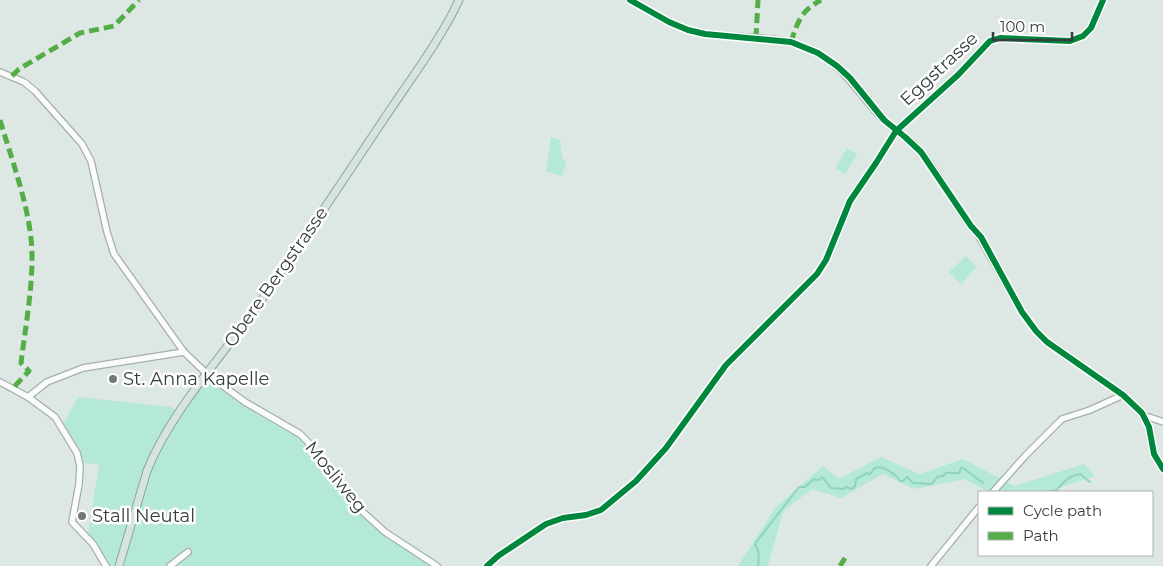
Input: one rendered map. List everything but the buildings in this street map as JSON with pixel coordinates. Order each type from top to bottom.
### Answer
[{"type":"main road","name":"Obere Bergstrasse","points":[[119,566],[153,457],[169,428],[281,274],[317,221],[437,38],[459,0]]},
{"type":"street","points":[[630,0],[669,22],[688,30],[705,34],[767,39],[798,44],[826,57],[845,73],[877,113],[921,152],[981,237],[1022,312],[1036,331],[1058,350],[1123,395],[1138,408],[1145,417],[1154,454],[1163,469]]},
{"type":"street","name":"Eggstrasse","points":[[487,566],[498,556],[546,524],[601,510],[636,481],[666,448],[726,365],[817,274],[826,260],[850,201],[896,131],[958,75],[990,41],[1000,38],[1070,41],[1084,36],[1091,28],[1103,0]]},
{"type":"street","name":"Mosliweg","points":[[0,72],[24,82],[35,91],[82,144],[91,161],[107,232],[114,254],[184,352],[208,374],[245,402],[300,434],[363,512],[386,532],[437,566]]},
{"type":"street","points":[[28,397],[48,382],[83,368],[184,352]]},
{"type":"street","points":[[0,382],[28,397],[55,417],[77,454],[80,466],[79,484],[72,522],[93,544],[106,566]]},
{"type":"street","points":[[994,491],[1062,419],[1090,410],[1123,395]]},
{"type":"street","points":[[1145,417],[1163,422]]},
{"type":"street","points":[[931,566],[978,508]]},
{"type":"street","points":[[170,566],[188,552]]},
{"type":"green space","points":[[551,137],[560,140],[562,158],[566,162],[562,176],[546,171]]},
{"type":"green space","points":[[847,148],[857,154],[845,174],[835,169]]},
{"type":"green space","points":[[966,256],[977,267],[961,284],[949,272]]},
{"type":"green space","points":[[207,374],[300,434],[363,512],[386,532],[437,566],[121,566],[156,456]]},
{"type":"green space","points":[[78,397],[171,407],[177,411],[161,433],[146,465],[115,566],[107,566],[88,534],[99,464],[82,463],[77,447],[62,426]]},
{"type":"green space","points":[[881,457],[920,474],[963,459],[1015,486],[1084,464],[1095,476],[1049,491],[987,491],[965,479],[914,489],[883,474],[841,498],[812,489],[783,511],[768,566],[738,566],[775,508],[823,466],[839,479]]},
{"type":"waterway","points":[[758,566],[759,558],[755,545],[757,541],[799,487],[805,487],[814,479],[818,480],[822,477],[831,488],[843,489],[846,487],[852,489],[855,486],[856,479],[867,473],[870,474],[874,468],[878,467],[889,471],[900,481],[907,477],[913,483],[932,484],[937,477],[943,476],[946,473],[959,473],[961,468],[963,468],[983,483]]},
{"type":"waterway","points":[[1051,491],[1057,490],[1067,480],[1080,474],[1090,482]]},
{"type":"marked path","points":[[12,76],[19,69],[80,33],[114,26],[139,0]]},
{"type":"marked path","points":[[756,38],[758,0]]},
{"type":"marked path","points":[[791,42],[801,17],[809,8],[821,0]]},
{"type":"marked path","points":[[0,120],[21,189],[29,225],[32,259],[31,285],[21,363],[29,371],[13,388]]},
{"type":"marked path","points":[[840,566],[845,558]]},
{"type":"cycle path","points":[[630,0],[669,22],[688,30],[705,34],[791,42],[818,53],[837,66],[850,78],[884,120],[921,152],[971,226],[981,237],[1022,312],[1036,331],[1047,342],[1123,395],[1142,413],[1149,427],[1154,454],[1163,469]]},
{"type":"cycle path","points":[[487,566],[498,556],[546,524],[563,518],[586,515],[601,510],[636,481],[666,448],[726,365],[817,274],[826,260],[850,201],[896,131],[958,75],[990,41],[1000,38],[1070,41],[1083,36],[1091,28],[1103,0]]},
{"type":"place","name":"St. Anna Kapelle","points":[[113,379]]},
{"type":"place","name":"Stall Neutal","points":[[82,516]]}]
